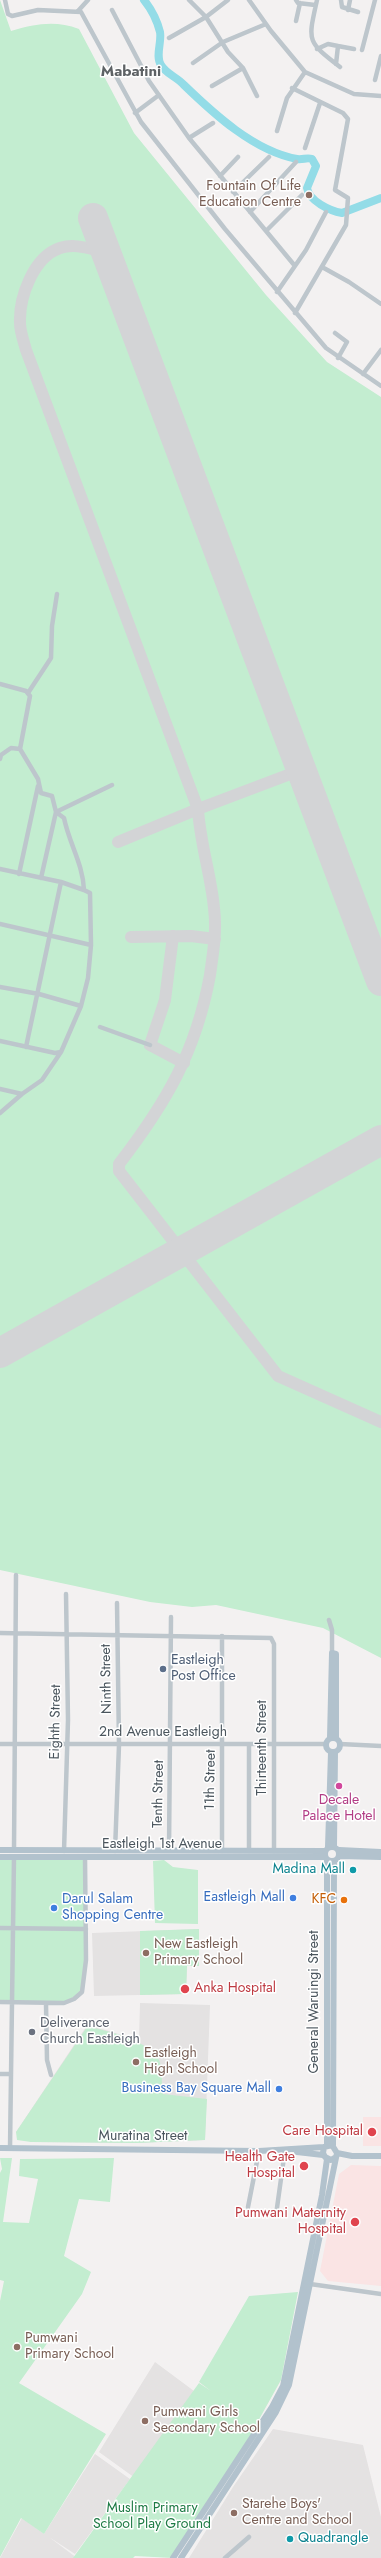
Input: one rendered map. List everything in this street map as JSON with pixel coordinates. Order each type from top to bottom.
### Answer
[{"type":"main road","points":[[332,1653],[336,1654],[333,1738],[326,1744],[333,1752],[340,1744],[333,1738]]},
{"type":"main road","name":"General Waruingi Street","points":[[328,2146],[327,2005],[333,1752]]},
{"type":"main road","name":"Eastleigh 1st Avenue","points":[[0,1850],[169,1850],[331,1854]]},
{"type":"main road","points":[[331,1854],[381,1852]]},
{"type":"main road","points":[[331,1854],[381,1857]]},
{"type":"main road","name":"Eastleigh 1st Avenue","points":[[0,1857],[331,1854]]},
{"type":"main road","name":"General Waruingi Street","points":[[328,2146],[335,2005],[331,1854]]},
{"type":"main road","points":[[327,2005],[335,2005]]},
{"type":"main road","points":[[173,2558],[272,2408],[283,2386],[322,2195],[325,2157],[328,2146],[337,2155]]},
{"type":"main road","name":"Muratina Street","points":[[0,2148],[259,2151],[328,2146]]},
{"type":"main road","name":"Muratina Street","points":[[285,2150],[325,2157]]},
{"type":"main road","points":[[181,2558],[285,2396],[294,2370],[337,2155]]},
{"type":"main road","points":[[325,2157],[337,2155],[381,2156]]},
{"type":"street","points":[[5,0],[8,14],[12,16],[38,10],[78,11],[83,14],[135,113],[151,136],[277,292],[326,348],[338,358],[381,386]]},
{"type":"street","points":[[78,11],[88,0]]},
{"type":"street","points":[[189,0],[206,17],[243,68],[257,96]]},
{"type":"street","points":[[169,38],[206,17],[228,0]]},
{"type":"street","points":[[249,0],[266,24],[305,72],[354,94],[381,96]]},
{"type":"street","points":[[296,0],[300,4],[316,3],[311,34],[313,44],[317,49],[338,65],[338,46]]},
{"type":"street","points":[[341,0],[342,7],[358,12]]},
{"type":"street","points":[[348,10],[350,0]]},
{"type":"street","points":[[362,50],[375,0]]},
{"type":"street","points":[[296,21],[300,4]]},
{"type":"street","points":[[112,10],[149,81],[189,138],[295,266]]},
{"type":"street","points":[[193,63],[224,42],[266,24]]},
{"type":"street","points":[[317,49],[328,44],[354,49]]},
{"type":"street","points":[[375,80],[381,56]]},
{"type":"street","points":[[212,86],[243,68]]},
{"type":"street","points":[[277,132],[292,88],[305,72]]},
{"type":"street","points":[[292,88],[347,116],[335,190],[347,196],[349,201],[346,225],[295,313]]},
{"type":"street","points":[[135,113],[159,95]]},
{"type":"street","points":[[305,148],[320,103]]},
{"type":"street","points":[[189,138],[213,123]]},
{"type":"street","points":[[220,176],[238,157]]},
{"type":"street","points":[[234,192],[269,157]]},
{"type":"street","points":[[250,212],[296,162]]},
{"type":"street","points":[[266,231],[302,195]]},
{"type":"street","points":[[277,292],[295,266],[326,212]]},
{"type":"street","points":[[322,267],[349,282],[381,304]]},
{"type":"street","points":[[335,333],[347,342],[338,358]]},
{"type":"street","points":[[363,374],[381,350]]},
{"type":"street","points":[[28,693],[51,658],[52,626],[57,594]]},
{"type":"street","points":[[0,684],[17,688],[28,693],[30,696],[30,703],[20,748],[38,779],[41,793],[52,796],[56,812],[42,878]]},
{"type":"street","points":[[0,759],[1,755],[11,748],[20,748]]},
{"type":"street","points":[[19,874],[38,790],[38,779]]},
{"type":"street","points":[[56,812],[112,785]]},
{"type":"street","points":[[56,812],[64,818],[66,830],[80,863],[84,890]]},
{"type":"street","points":[[0,869],[61,882],[90,893],[91,945],[88,978],[81,1006],[61,1052],[42,1080],[22,1094],[0,1113]]},
{"type":"street","points":[[26,1047],[39,994],[61,882]]},
{"type":"street","points":[[0,924],[50,934],[91,945]]},
{"type":"street","points":[[0,987],[39,994],[81,1006]]},
{"type":"street","points":[[100,1028],[150,1045]]},
{"type":"street","points":[[0,1041],[55,1053],[61,1052]]},
{"type":"street","points":[[0,1089],[22,1094]]},
{"type":"street","points":[[14,1850],[17,1633],[16,1575]]},
{"type":"street","name":"Eighth Street","points":[[64,1851],[67,1745],[66,1594]]},
{"type":"street","name":"Ninth Street","points":[[116,1851],[119,1745],[117,1603]]},
{"type":"street","name":"Tenth Street","points":[[169,1850],[171,1617]]},
{"type":"street","points":[[329,1620],[332,1630],[332,1653]]},
{"type":"street","points":[[0,1633],[222,1636]]},
{"type":"street","name":"Thirteenth Street","points":[[222,1636],[266,1637],[271,1638],[274,1644],[274,1852]]},
{"type":"street","name":"11th Street","points":[[222,1636],[222,1851]]},
{"type":"street","name":"2nd Avenue Eastleigh","points":[[0,1744],[326,1744]]},
{"type":"street","points":[[248,1851],[249,1744]]},
{"type":"street","points":[[340,1744],[381,1746]]},
{"type":"street","points":[[10,2148],[11,1928],[14,1857]]},
{"type":"street","points":[[0,2002],[46,2004],[71,2001],[79,1996],[83,1988],[86,1929],[85,1857]]},
{"type":"street","points":[[0,1928],[86,1929]]},
{"type":"street","points":[[46,2004],[47,2060],[51,2075]]},
{"type":"street","points":[[0,2074],[11,2074]]},
{"type":"street","points":[[276,2215],[285,2150]]},
{"type":"street","points":[[248,2207],[259,2151]]},
{"type":"street","points":[[310,2284],[381,2294]]},
{"type":"street","points":[[225,2558],[250,2537]]},
{"type":"shaded area","name":"New Eastleigh Primary School","points":[[199,1929],[199,1966],[187,1966],[186,1994],[94,1996],[92,1933]]},
{"type":"shaded area","name":"Eastleigh High School","points":[[140,2003],[210,2005],[205,2140],[137,2143],[31,2142],[16,2132],[86,2027],[92,2026],[139,2040]]},
{"type":"shaded area","name":"Care Hospital","points":[[363,2117],[381,2117],[381,2146],[363,2146]]},
{"type":"shaded area","name":"Pumwani Maternity Hospital","points":[[351,2165],[381,2166],[381,2286],[328,2281],[320,2271],[339,2174]]},
{"type":"shaded area","name":"Pumwani Girls Secondary School","points":[[155,2362],[194,2391],[135,2478],[99,2452]]},
{"type":"shaded area","points":[[273,2429],[363,2445],[381,2517],[381,2558],[189,2558],[233,2487]]},
{"type":"shaded area","points":[[95,2454],[130,2479],[75,2554],[49,2537],[77,2558],[0,2558],[22,2518],[44,2534]]},
{"type":"green space","points":[[0,0],[11,31],[28,26],[45,24],[70,26],[79,29],[134,133],[266,295],[327,362],[381,397],[381,1658],[323,1628],[216,1605],[192,1607],[150,1602],[0,1570]]},
{"type":"green space","points":[[0,1857],[85,1857],[85,1969],[83,1988],[71,2001],[0,2003]]},
{"type":"green space","points":[[164,1860],[173,1867],[198,1870],[198,1924],[155,1923],[153,1861]]},
{"type":"green space","points":[[199,1929],[199,1966],[187,1966],[186,1994],[140,1995],[140,1931]]},
{"type":"green space","name":"Eastleigh High School","points":[[87,2027],[104,2030],[138,2042],[155,2053],[160,2064],[163,2094],[207,2099],[205,2140],[137,2143],[31,2142],[17,2140],[16,2132]]},
{"type":"green space","points":[[0,2158],[12,2158],[3,2222],[29,2223],[38,2179],[19,2176],[20,2159],[114,2158],[110,2202],[79,2199],[64,2256],[91,2272],[82,2294],[19,2383],[106,2434],[44,2534],[21,2518],[0,2557],[0,2301],[4,2281],[0,2280],[0,2173],[2,2169]]},
{"type":"green space","name":"Muslim Primary School Play Ground","points":[[298,2292],[281,2380],[257,2423],[260,2425],[173,2558],[135,2556],[133,2558],[73,2558],[199,2383],[211,2391],[199,2382],[249,2296]]},
{"type":"waterway","points":[[144,0],[154,15],[159,28],[159,61],[163,68],[181,82],[208,108],[250,140],[281,155],[297,159],[312,159],[316,166],[307,188],[309,193],[316,201],[326,208],[342,213],[381,198]]},
{"type":"taxiway","points":[[105,252],[71,246],[60,248],[50,253],[42,260],[35,269],[25,291],[20,313],[21,330],[26,350],[198,809],[301,770]]},
{"type":"taxiway","points":[[118,842],[198,809],[201,834],[213,896],[215,917],[210,975],[204,1003],[187,1053],[165,1098],[136,1142],[119,1164],[119,1171],[278,1376],[381,1422]]},
{"type":"taxiway","points":[[173,936],[165,1000],[150,1045],[184,1063]]},
{"type":"taxiway","points":[[131,937],[191,936],[215,939]]},
{"type":"runway","points":[[93,218],[381,981]]},
{"type":"runway","points":[[0,1353],[381,1140]]},
{"type":"place","name":"Fountain Of Life Education Centre","points":[[309,195]]},
{"type":"place","name":"Eastleigh Post Office","points":[[163,1669]]},
{"type":"place","name":"Decale Palace Hotel","points":[[339,1786]]},
{"type":"place","name":"Madina Mall","points":[[353,1870]]},
{"type":"place","name":"Eastleigh Mall","points":[[293,1898]]},
{"type":"place","name":"KFC","points":[[344,1900]]},
{"type":"place","name":"Darul Salam Shopping Centre","points":[[54,1908]]},
{"type":"place","name":"New Eastleigh Primary School","points":[[146,1953]]},
{"type":"place","name":"Anka Hospital","points":[[185,1989]]},
{"type":"place","name":"Deliverance Church Eastleigh","points":[[32,2032]]},
{"type":"place","name":"Eastleigh High School","points":[[136,2062]]},
{"type":"place","name":"Business Bay Square Mall","points":[[279,2089]]},
{"type":"place","name":"Care Hospital","points":[[372,2132]]},
{"type":"place","name":"Health Gate Hospital","points":[[304,2166]]},
{"type":"place","name":"Pumwani Maternity Hospital","points":[[355,2222]]},
{"type":"place","name":"Pumwani Primary School","points":[[17,2347]]},
{"type":"place","name":"Pumwani Girls Secondary School","points":[[145,2421]]},
{"type":"place","name":"Starehe Boys' Centre and School","points":[[234,2513]]},
{"type":"place","name":"Quadrangle","points":[[290,2539]]},
{"type":"district","name":"Mabatini","points":[[131,72]]}]
